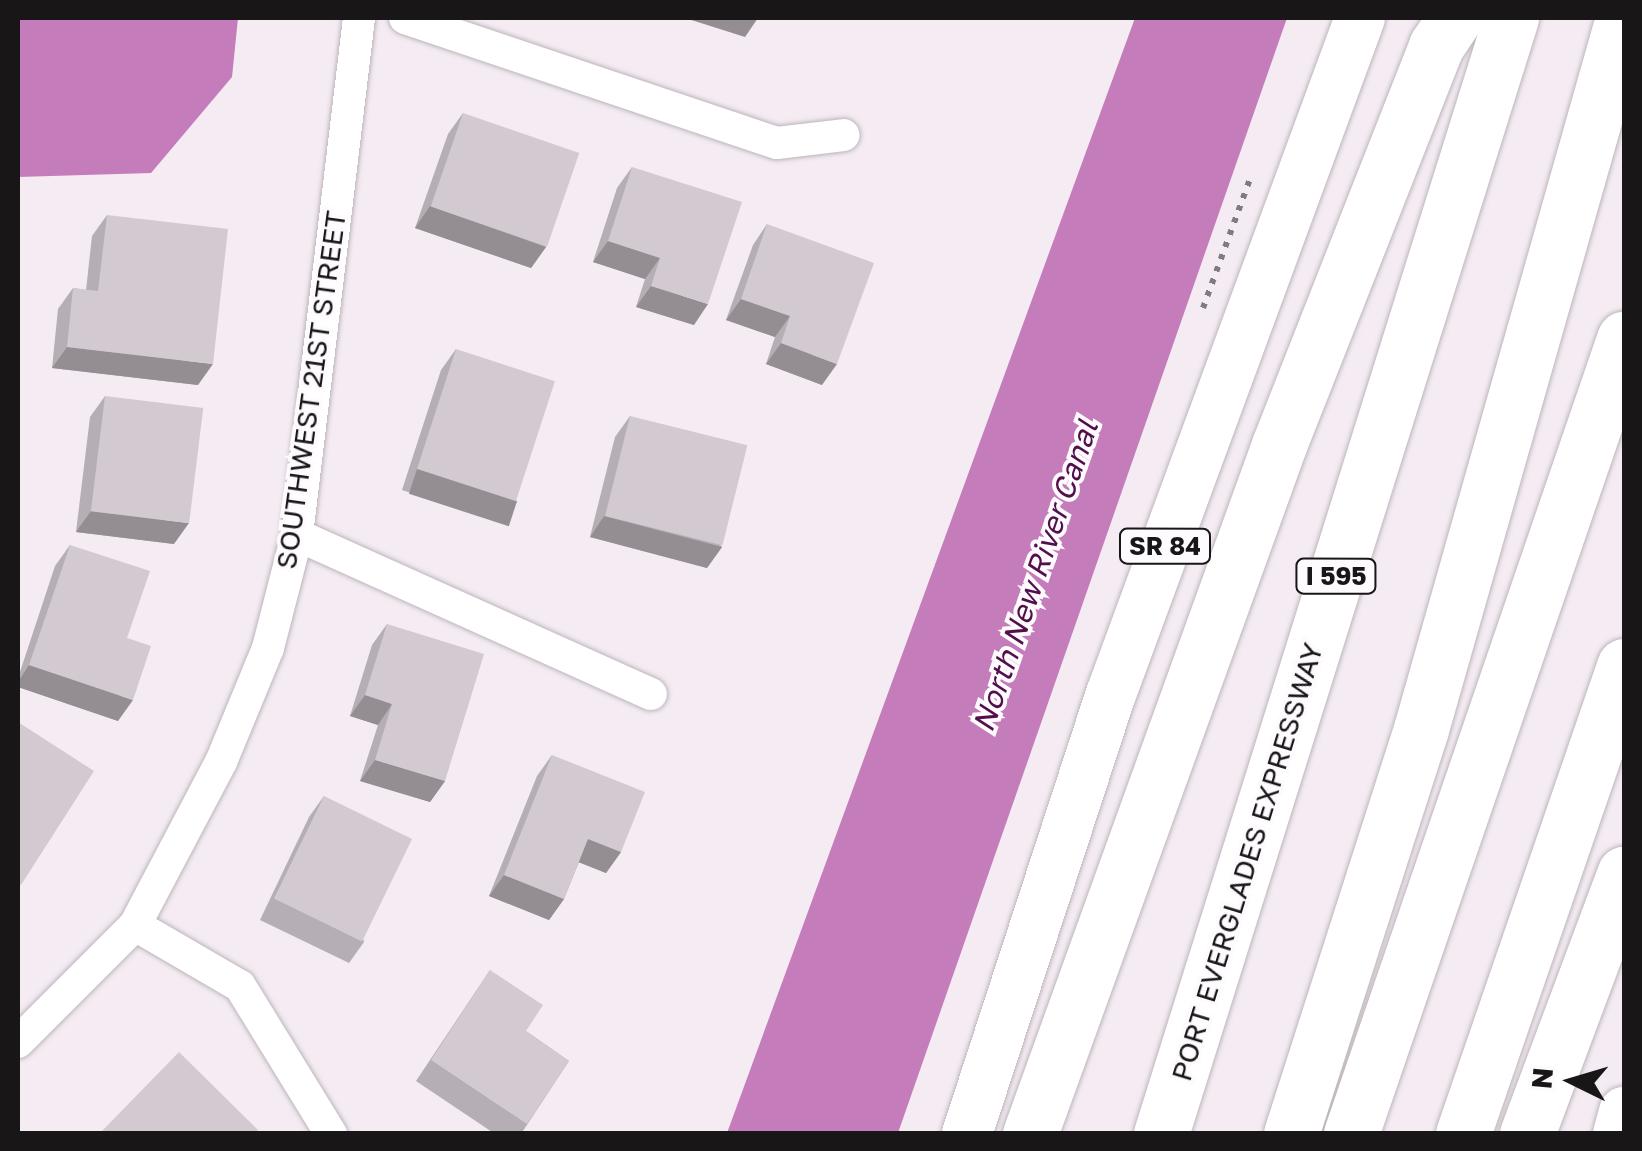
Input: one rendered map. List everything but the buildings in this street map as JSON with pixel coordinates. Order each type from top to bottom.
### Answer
[{"type":"highway","points":[[1030,1134],[1280,445],[1436,46],[1455,18]]},
{"type":"highway","name":"PORT EVERGLADES EXPRESSWAY","points":[[1161,1134],[1510,18]]},
{"type":"highway","points":[[1291,1134],[1421,729],[1622,18]]},
{"type":"highway","points":[[1351,1134],[1624,339]]},
{"type":"highway","points":[[1463,1134],[1624,666]]},
{"type":"highway","points":[[1528,1134],[1624,874]]},
{"type":"main road","name":"SR 84","points":[[970,1134],[1112,694],[1360,18]]},
{"type":"main road","points":[[1618,1134],[1624,1112]]},
{"type":"street","name":"SOUTHWEST 21ST STREET","points":[[18,1042],[135,925],[228,746],[268,648],[297,536],[359,18]]},
{"type":"street","points":[[406,18],[777,143],[844,135]]},
{"type":"street","points":[[297,536],[652,694]]},
{"type":"street","points":[[135,925],[240,986],[331,1134]]},
{"type":"water","points":[[18,18],[238,18],[232,77],[151,173],[18,177]]},
{"type":"water","name":"North New River Canal","points":[[1135,18],[1287,18],[898,1133],[727,1133]]}]
